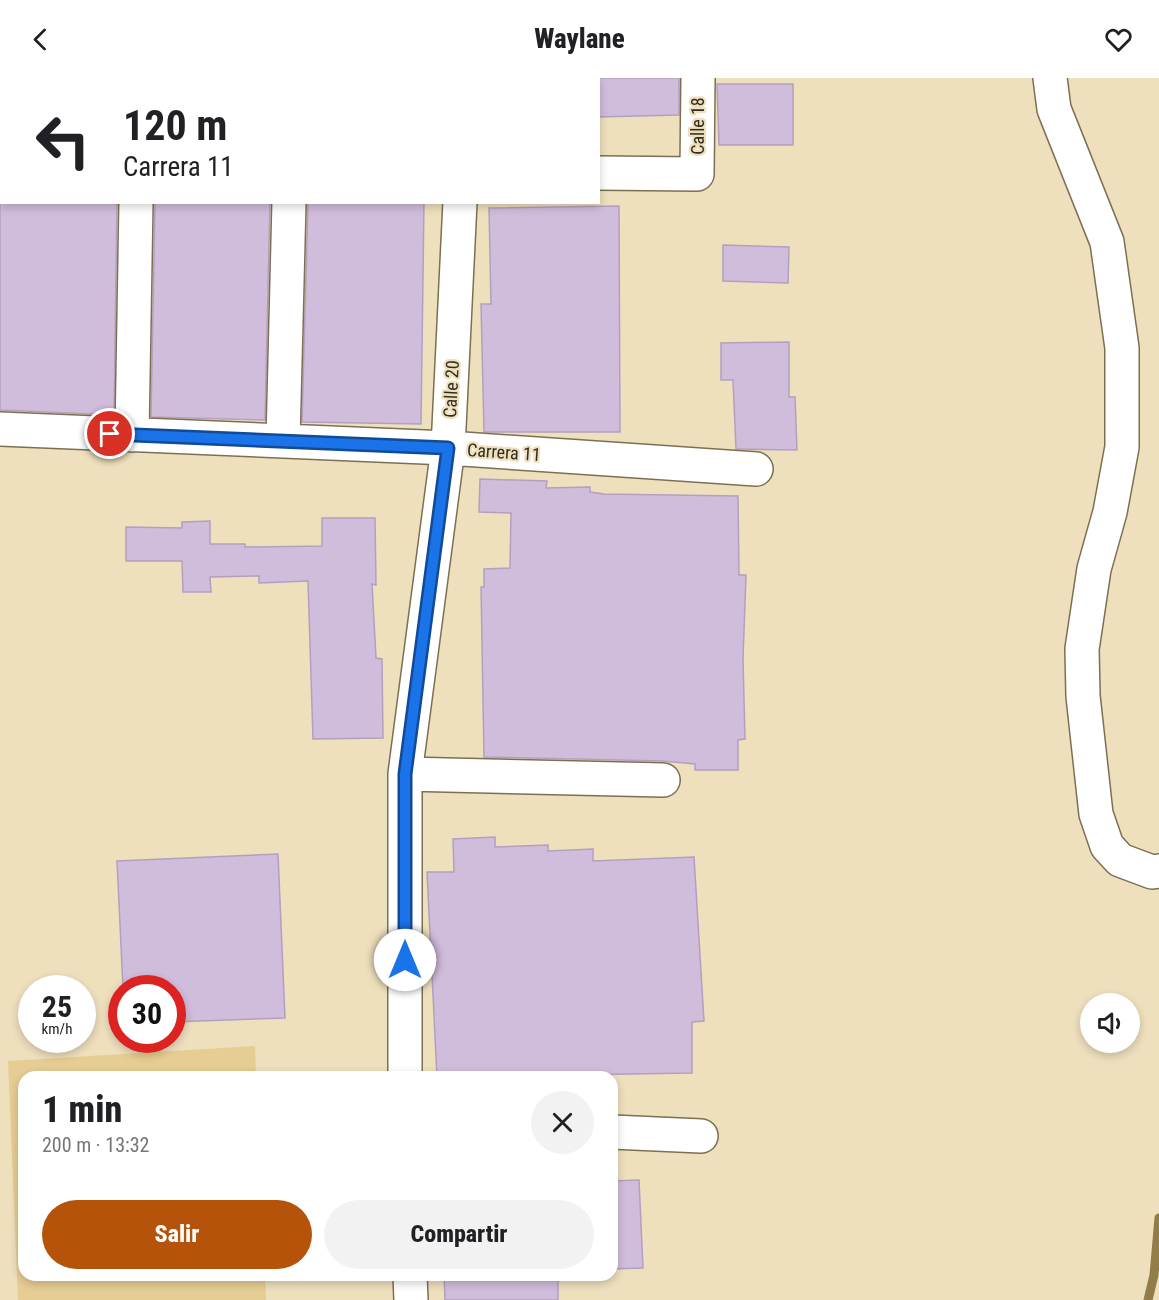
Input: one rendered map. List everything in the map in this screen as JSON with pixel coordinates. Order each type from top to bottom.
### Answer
[{"type":"street","name":"Calle 18","points":[[600,173],[697,174],[698,78]]},
{"type":"street","points":[[1050,78],[1054,109],[1107,242],[1122,348],[1122,447],[1110,512],[1094,570],[1082,649],[1083,696],[1096,814],[1107,846],[1120,860],[1152,872],[1159,871]]},
{"type":"street","points":[[132,435],[136,204]]},
{"type":"street","points":[[283,441],[289,204]]},
{"type":"street","name":"Calle 20","points":[[405,1071],[405,774],[448,448],[460,204]]},
{"type":"street","name":"Carrera 11","points":[[0,429],[448,448],[756,469]]},
{"type":"street","points":[[405,774],[663,780]]},
{"type":"street","points":[[618,1132],[701,1136]]},
{"type":"street","points":[[410,1281],[411,1300]]},
{"type":"shaded area","points":[[255,1046],[256,1071],[18,1071],[18,1281],[265,1281],[266,1300],[18,1300],[8,1061],[140,1053],[186,1053],[186,1050]]},
{"type":"building","points":[[600,78],[679,78],[679,115],[600,117]]},
{"type":"building","points":[[717,84],[793,84],[793,145],[719,145]]},
{"type":"building","points":[[0,204],[117,204],[114,415],[0,410]]},
{"type":"building","points":[[155,204],[270,204],[265,420],[151,417]]},
{"type":"building","points":[[308,204],[424,204],[421,424],[302,422]]},
{"type":"building","points":[[619,206],[620,432],[484,432],[481,304],[491,304],[489,208]]},
{"type":"building","points":[[723,245],[789,247],[788,283],[723,281]]},
{"type":"building","points":[[789,342],[789,397],[795,397],[797,450],[736,449],[733,380],[721,380],[721,343]]},
{"type":"building","points":[[480,479],[547,481],[546,488],[590,487],[590,492],[604,494],[738,496],[739,575],[746,575],[743,659],[745,739],[738,740],[738,770],[695,770],[695,764],[663,761],[484,757],[481,587],[484,587],[484,569],[510,568],[511,513],[479,512]]},
{"type":"building","points":[[322,518],[375,518],[376,585],[372,584],[376,658],[382,659],[383,738],[313,739],[308,581],[259,583],[259,576],[210,577],[211,592],[183,592],[182,561],[126,561],[126,527],[182,528],[182,522],[210,521],[210,544],[245,544],[245,547],[322,546]]},
{"type":"building","points":[[495,837],[495,847],[548,845],[548,851],[593,849],[593,861],[694,857],[704,1021],[692,1022],[692,1073],[437,1071],[427,872],[454,872],[453,839]]},
{"type":"building","points":[[278,854],[285,1018],[186,1022],[186,975],[122,975],[117,861]]},
{"type":"building","points":[[639,1180],[643,1268],[618,1269],[618,1181]]},
{"type":"building","points":[[444,1281],[558,1281],[558,1300],[445,1300]]},
{"type":"waterway","points":[[1148,1300],[1154,1275],[1159,1218]]},
{"type":"route","points":[[110,434],[448,448],[405,774],[405,960]]}]
